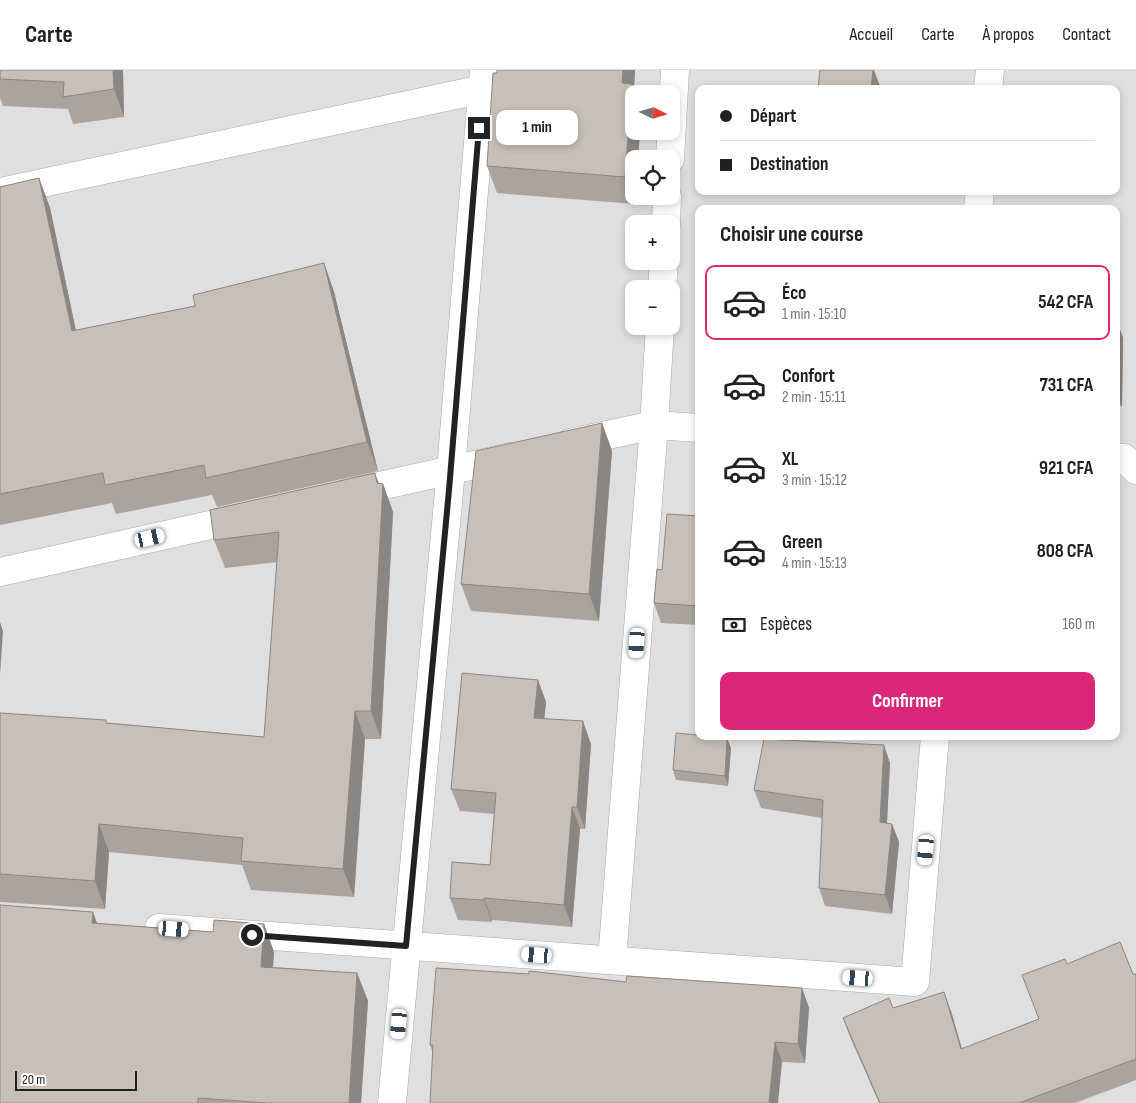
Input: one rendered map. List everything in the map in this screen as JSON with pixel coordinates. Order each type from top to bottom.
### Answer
[{"type":"street","points":[[671,150],[675,70]]},
{"type":"street","points":[[988,85],[990,70]]},
{"type":"street","points":[[0,192],[483,80],[451,470],[392,1103]]},
{"type":"street","points":[[612,960],[659,335]]},
{"type":"street","points":[[326,498],[654,424],[695,428]]},
{"type":"street","points":[[1120,458],[1124,458],[1136,470]]},
{"type":"street","points":[[0,572],[278,509]]},
{"type":"street","points":[[139,927],[915,982],[935,740]]},
{"type":"shaded area","points":[[0,70],[1136,70],[1136,1103],[0,1103]]},
{"type":"building","points":[[0,70],[113,70],[114,89],[63,97],[64,82],[0,79]]},
{"type":"building","points":[[497,70],[623,70],[622,83],[632,84],[625,85],[625,140],[628,140],[627,150],[625,150],[625,177],[487,166],[493,73],[497,73]]},
{"type":"building","points":[[820,70],[873,70],[871,85],[818,85]]},
{"type":"building","points":[[39,178],[72,331],[195,306],[193,295],[324,263],[367,442],[206,478],[204,465],[105,485],[103,473],[0,494],[0,187]]},
{"type":"building","points":[[602,423],[589,594],[461,584],[476,451]]},
{"type":"building","points":[[375,473],[377,483],[383,484],[371,711],[355,711],[343,869],[241,861],[243,838],[99,824],[95,881],[0,874],[0,713],[106,720],[106,723],[264,737],[279,532],[214,540],[210,510]]},
{"type":"building","points":[[667,514],[695,516],[695,606],[654,603],[657,569],[662,570]]},
{"type":"building","points":[[462,673],[538,680],[534,718],[583,721],[577,807],[572,807],[564,905],[484,898],[484,900],[450,898],[452,862],[490,865],[496,793],[451,789]]},
{"type":"building","points":[[676,733],[695,735],[695,740],[727,740],[725,776],[673,770]]},
{"type":"building","points":[[764,740],[884,745],[880,822],[892,824],[885,895],[819,888],[823,800],[754,790]]},
{"type":"building","points":[[0,905],[93,912],[92,923],[213,932],[214,920],[264,924],[261,967],[357,973],[349,1103],[268,1103],[198,1098],[198,1103],[0,1103]]},
{"type":"building","points":[[1120,942],[1133,974],[1136,974],[1136,1060],[1019,1103],[880,1103],[843,1018],[889,998],[893,1008],[944,992],[961,1049],[1039,1019],[1022,975],[1065,959],[1067,964]]},
{"type":"building","points":[[436,968],[529,974],[529,971],[626,982],[627,976],[802,988],[798,1044],[775,1042],[769,1103],[430,1103],[433,1045],[430,1045]]},
{"type":"route","points":[[252,935],[406,946],[449,490],[479,128]]}]
